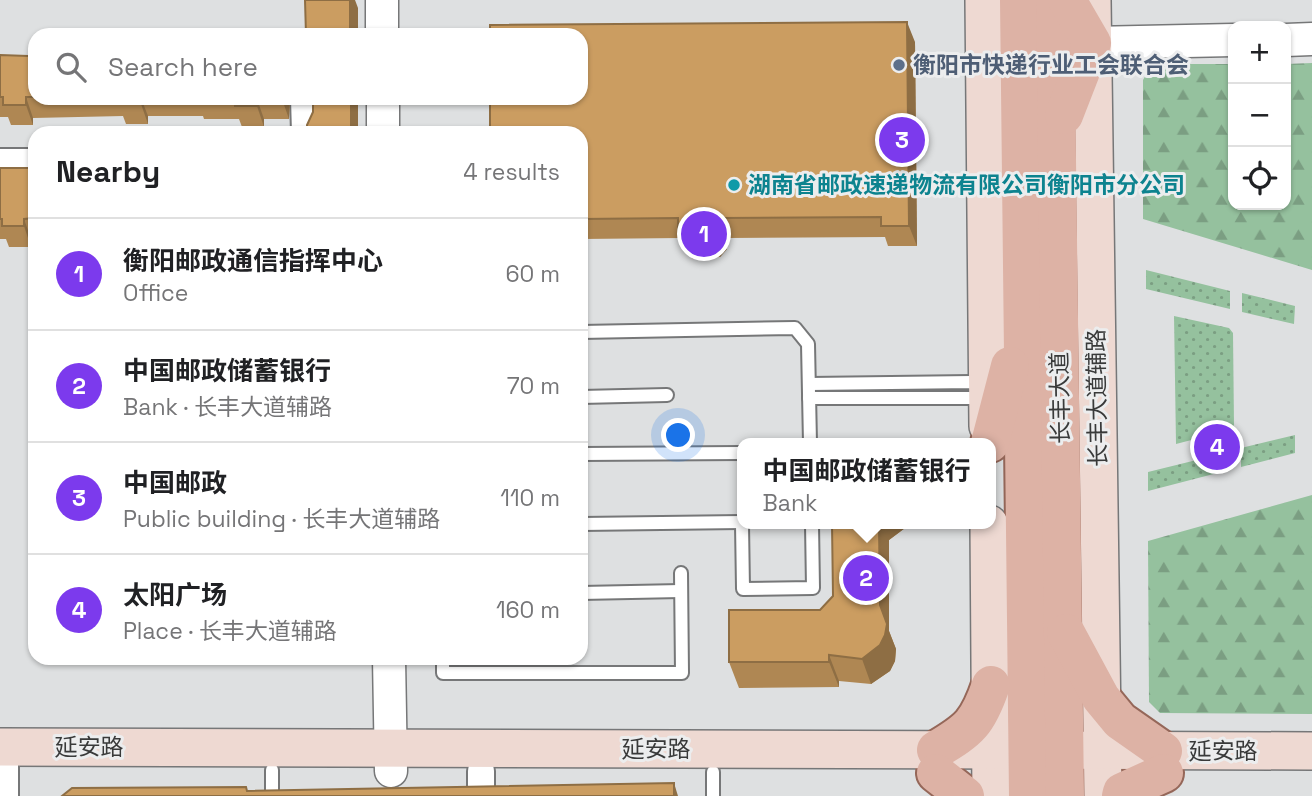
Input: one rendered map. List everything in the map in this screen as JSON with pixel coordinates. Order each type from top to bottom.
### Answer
[{"type":"main road","points":[[984,0],[1019,390],[992,438]]},
{"type":"main road","name":"长丰大道","points":[[1019,0],[1022,317],[1019,390],[1021,775]]},
{"type":"main road","name":"长丰大道","points":[[1021,775],[1063,626],[1019,390],[1057,133],[1055,0]]},
{"type":"main road","points":[[1057,133],[1092,43],[1067,0]]},
{"type":"main road","name":"长丰大道辅路","points":[[1092,0],[1101,698],[1107,779]]},
{"type":"main road","points":[[936,761],[980,716],[990,685],[989,529]]},
{"type":"main road","points":[[1063,626],[1101,698],[1120,721],[1163,762],[1122,792],[1107,779]]},
{"type":"main road","points":[[936,761],[1021,775],[990,685]]},
{"type":"main road","name":"延安路","points":[[1163,762],[1312,751]]},
{"type":"main road","name":"延安路","points":[[3,766],[272,783],[391,759],[481,784],[713,784],[936,761]]},
{"type":"main road","name":"延安路","points":[[3,766],[391,759],[936,761],[1021,775],[1107,779]]},
{"type":"main road","name":"延安路","points":[[1163,762],[1312,774]]},
{"type":"street","points":[[382,0],[382,28]]},
{"type":"street","points":[[1291,40],[1312,39]]},
{"type":"street","points":[[1092,43],[1228,40]]},
{"type":"street","points":[[304,105],[304,126]]},
{"type":"street","points":[[383,105],[383,126]]},
{"type":"street","points":[[0,162],[28,162]]},
{"type":"street","points":[[389,665],[391,759]]},
{"type":"lane","points":[[588,332],[794,328],[808,345],[810,438]]},
{"type":"lane","points":[[809,384],[972,382],[1019,390]]},
{"type":"lane","points":[[809,398],[971,398],[1019,390]]},
{"type":"lane","points":[[588,397],[667,395]]},
{"type":"lane","points":[[588,454],[737,453]]},
{"type":"lane","points":[[588,524],[737,523]]},
{"type":"lane","points":[[742,529],[743,590],[813,588],[812,529]]},
{"type":"lane","points":[[443,665],[443,673],[682,673],[681,573]]},
{"type":"lane","points":[[588,593],[681,591]]},
{"type":"lane","points":[[522,665],[523,673]]},
{"type":"green space","points":[[1312,63],[1312,270],[1143,219],[1143,80],[1152,64],[1228,64],[1228,210],[1291,210],[1291,64]]},
{"type":"green space","points":[[1146,270],[1230,291],[1230,309],[1146,289]]},
{"type":"green space","points":[[1242,293],[1295,306],[1294,324],[1242,312]]},
{"type":"green space","points":[[1174,316],[1229,328],[1233,333],[1234,425],[1230,430],[1176,444]]},
{"type":"green space","points":[[1295,435],[1295,453],[1241,467],[1241,448]]},
{"type":"green space","points":[[1229,452],[1229,470],[1148,491],[1148,472]]},
{"type":"green space","points":[[1312,495],[1312,714],[1160,713],[1149,702],[1148,541]]},
{"type":"building","points":[[305,0],[350,0],[350,28],[306,28]]},
{"type":"building","name":"湖南省邮政速递物流有限公司衡阳市分公司","points":[[907,22],[909,226],[881,226],[881,217],[720,218],[720,229],[713,237],[685,238],[678,229],[678,218],[588,219],[588,126],[490,126],[490,105],[588,105],[588,28],[490,28],[490,25]]},
{"type":"building","points":[[0,55],[28,56],[26,105],[3,105],[3,97],[0,97]]},
{"type":"building","points":[[313,105],[351,105],[351,126],[307,126]]},
{"type":"building","points":[[0,168],[28,168],[28,219],[24,219],[24,226],[2,226]]},
{"type":"building","points":[[832,529],[879,529],[880,605],[887,624],[880,645],[862,659],[829,655],[829,662],[729,662],[729,610],[820,610],[833,596]]},
{"type":"building","points":[[674,783],[674,796],[62,796],[72,788],[246,787],[247,791]]},
{"type":"place","name":"衡阳市快递行业工会联合会","points":[[899,65]]},
{"type":"place","name":"中国邮政","points":[[902,140]]},
{"type":"place","name":"湖南省邮政速递物流有限公司衡阳市分公司","points":[[734,185]]},
{"type":"place","name":"衡阳邮政通信指挥中心","points":[[704,234]]},
{"type":"place","name":"太阳广场","points":[[1217,447]]},
{"type":"place","name":"中国邮政储蓄银行","points":[[866,578]]}]
